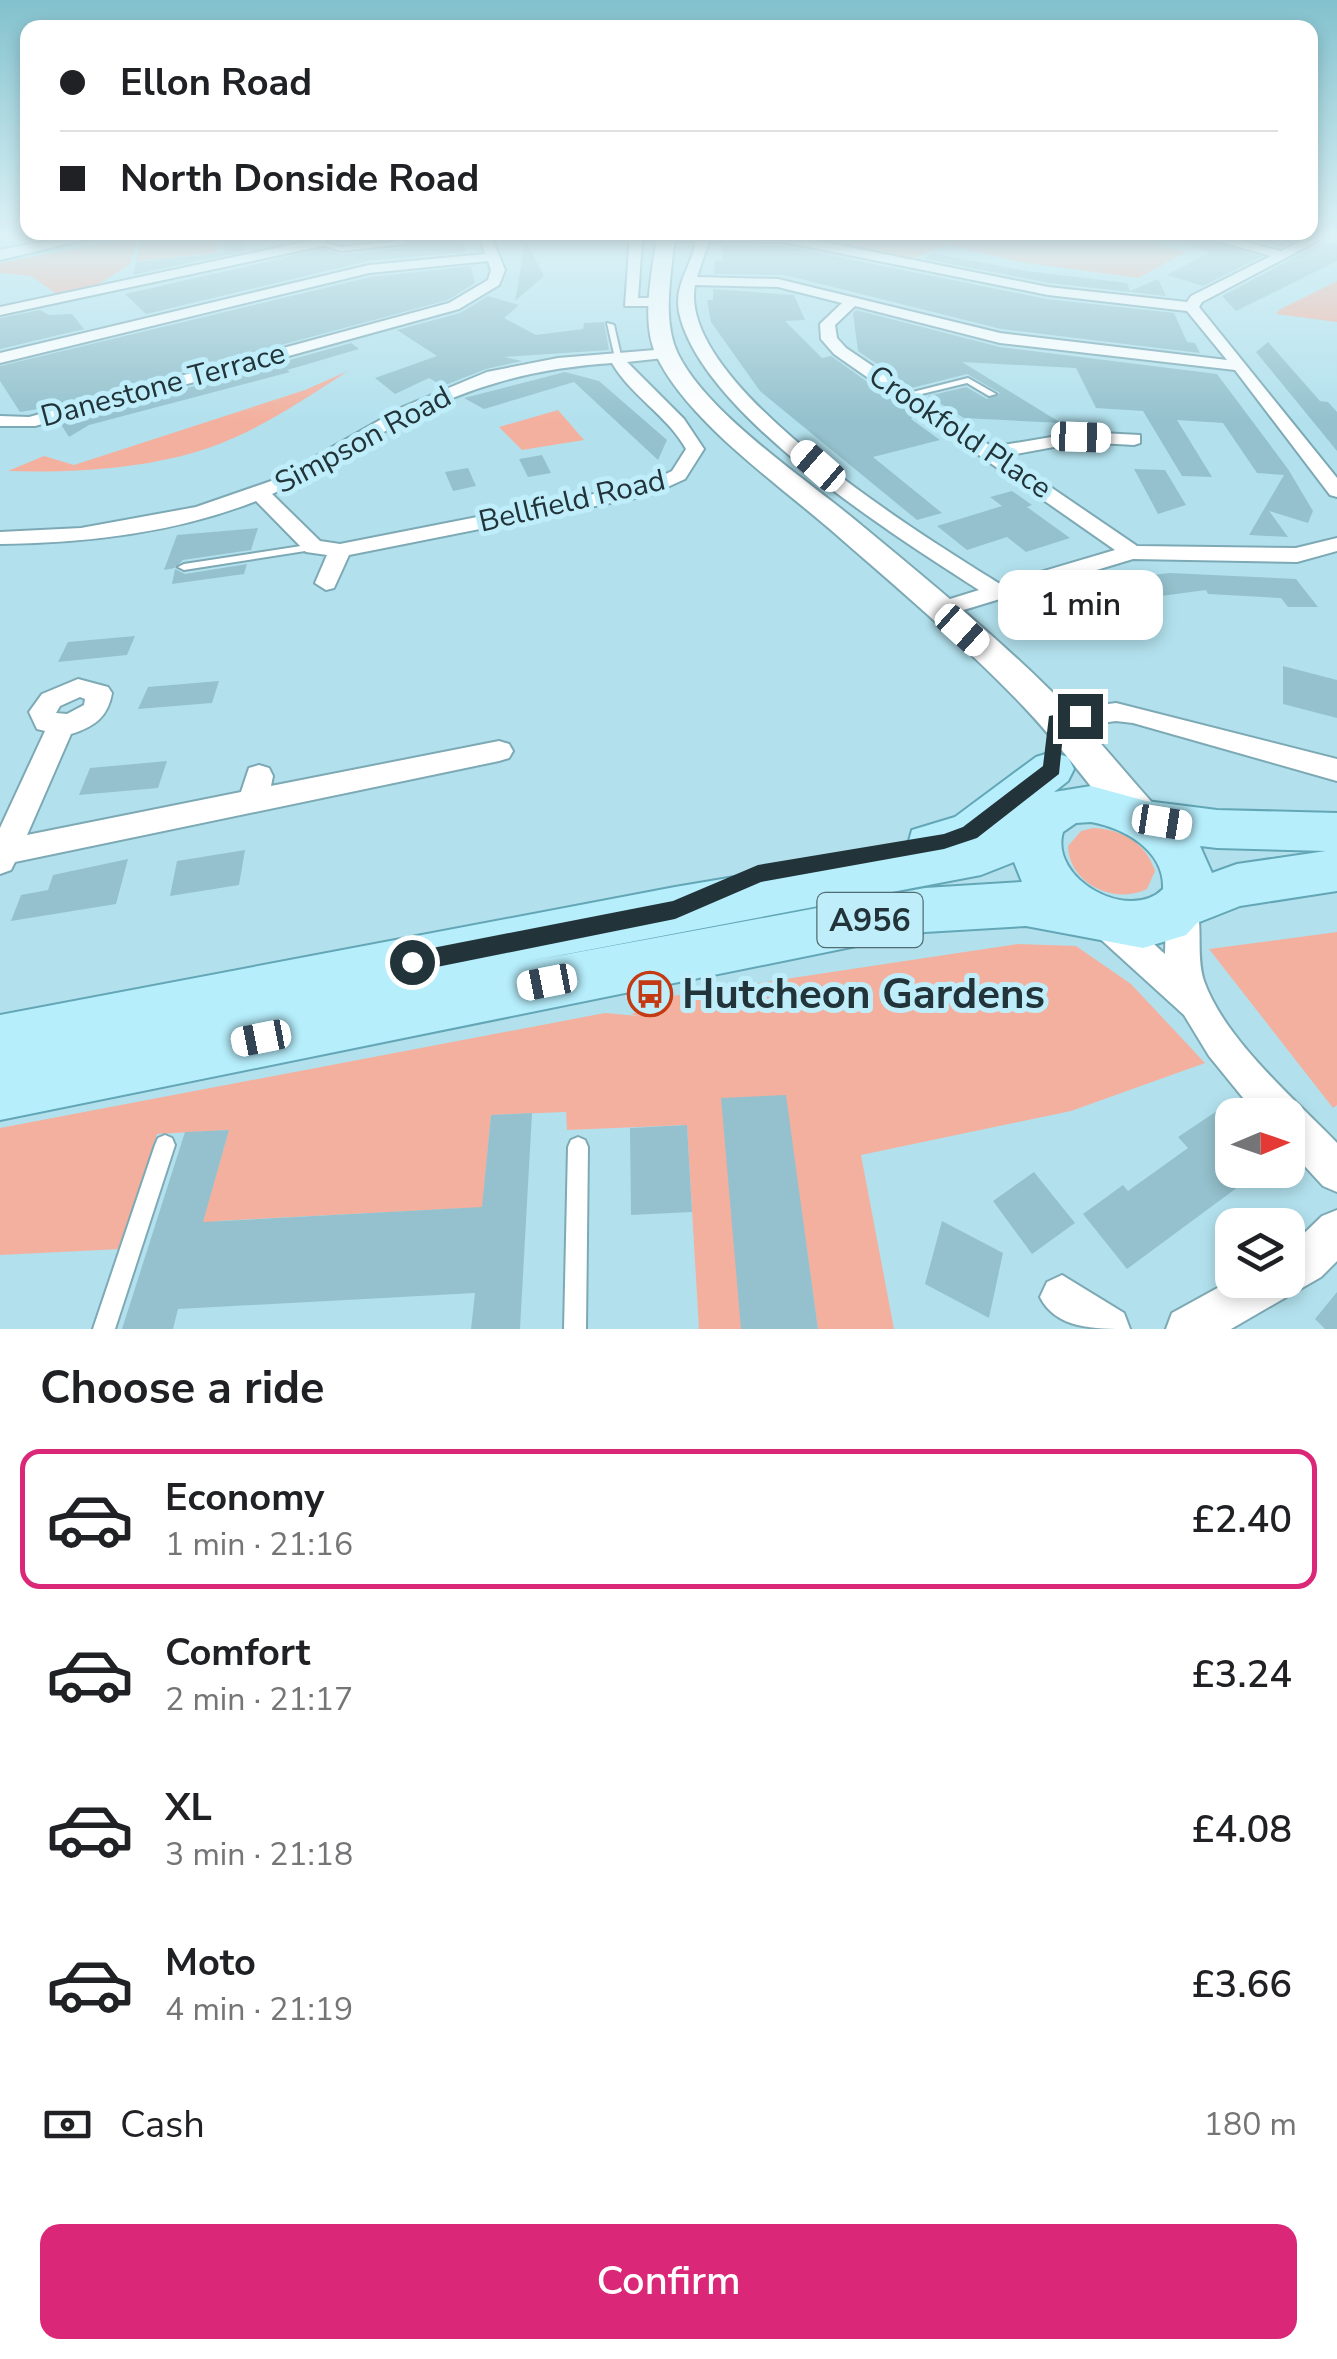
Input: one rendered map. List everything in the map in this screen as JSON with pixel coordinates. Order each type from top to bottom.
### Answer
[{"type":"main road","points":[[660,296],[668,354],[719,419],[1037,698],[1141,819]]},
{"type":"main road","points":[[1038,829],[1050,790],[1056,720]]},
{"type":"main road","points":[[675,910],[758,874],[957,837],[980,825],[1052,769]]},
{"type":"main road","name":"A956","points":[[0,1042],[675,910],[981,856],[1038,829],[1049,814],[1078,804],[1103,806],[1141,819],[1217,829],[1337,832]]},
{"type":"main road","name":"A956","points":[[1141,819],[1166,838],[1183,860],[1189,885],[1182,906]]},
{"type":"main road","name":"A956","points":[[1038,829],[1036,856],[1044,875],[1071,902],[1096,916]]},
{"type":"main road","name":"A956","points":[[0,1090],[925,910],[1026,904],[1140,925],[1165,920],[1182,906],[1237,885],[1337,870]]},
{"type":"street","points":[[0,358],[106,311],[151,296]]},
{"type":"street","points":[[0,311],[106,311],[200,296]]},
{"type":"street","name":"Danestone Terrace","points":[[4,422],[28,422],[454,306],[471,296]]},
{"type":"street","points":[[631,296],[630,302],[659,302]]},
{"type":"street","points":[[686,296],[687,315],[701,349],[751,406],[882,519],[997,592]]},
{"type":"street","points":[[827,296],[1000,338],[1154,359],[1240,366]]},
{"type":"street","points":[[1096,296],[1192,306],[1337,490]]},
{"type":"street","points":[[1192,306],[1202,296]]},
{"type":"street","name":"Crookfold Place","points":[[852,302],[828,324],[828,339],[1132,552]]},
{"type":"street","name":"Simpson Road","points":[[0,538],[99,534],[179,518],[260,493],[319,465],[386,422],[433,399],[522,370],[668,354]]},
{"type":"street","name":"Bellfield Road","points":[[314,546],[340,550],[650,488],[677,478],[694,454],[686,429],[630,378],[618,358]]},
{"type":"street","points":[[992,453],[1081,437],[1134,437]]},
{"type":"street","points":[[260,493],[314,546]]},
{"type":"street","points":[[938,610],[1132,552],[1282,556],[1337,544]]},
{"type":"street","points":[[326,582],[340,550]]},
{"type":"street","points":[[1056,720],[1116,712],[1133,714],[1337,770]]},
{"type":"street","points":[[2,856],[61,725]]},
{"type":"street","points":[[2,856],[256,788],[499,752]]},
{"type":"street","points":[[1182,906],[1183,965],[1201,1009],[1268,1098]]},
{"type":"street","points":[[1096,916],[1201,1009]]},
{"type":"street","points":[[1305,1139],[1337,1172]]},
{"type":"street","points":[[1305,1263],[1337,1231]]},
{"type":"street","points":[[1062,1297],[1108,1329]]},
{"type":"street","points":[[1188,1329],[1243,1298]]},
{"type":"lane","points":[[610,325],[618,358]]},
{"type":"lane","points":[[905,395],[968,380],[992,394]]},
{"type":"lane","name":"Bellfield Road","points":[[184,567],[314,546]]},
{"type":"lane","points":[[104,1329],[165,1144]]},
{"type":"lane","points":[[575,1329],[578,1148]]},
{"type":"shaded area","points":[[1307,296],[1337,296],[1337,322],[1276,314]]},
{"type":"shaded area","points":[[348,371],[266,422],[190,454],[112,468],[8,471],[44,456],[74,465],[305,390]]},
{"type":"shaded area","points":[[558,410],[584,440],[522,450],[499,427]]},
{"type":"shaded area","points":[[1081,831],[1114,831],[1139,845],[1155,871],[1147,889],[1108,892],[1085,881],[1076,871],[1068,846]]},
{"type":"shaded area","points":[[1337,932],[1337,1105],[1333,1108],[1209,949]]},
{"type":"shaded area","points":[[1018,944],[1076,946],[1131,984],[1205,1063],[1071,1111],[861,1155],[894,1329],[818,1329],[785,1095],[741,1329],[699,1329],[687,1125],[567,1130],[566,1112],[491,1115],[482,1211],[468,1208],[217,1221],[215,1227],[201,1227],[229,1130],[157,1134],[120,1249],[0,1255],[0,1128],[605,1013],[638,1016],[630,1014],[667,1007],[666,997]]},
{"type":"building","points":[[127,296],[221,296],[146,314]]},
{"type":"building","points":[[291,296],[454,296],[20,412],[0,381],[0,366]]},
{"type":"building","points":[[488,296],[519,305],[504,318],[536,335],[604,322],[609,350],[504,357],[522,361],[486,369],[443,386],[429,378],[395,394],[375,378],[437,356],[397,330],[460,313]]},
{"type":"building","points":[[713,296],[794,296],[805,320],[785,321],[822,358],[831,356],[914,415],[911,419],[940,440],[873,457],[942,513],[917,520],[760,391],[711,322],[707,300],[713,300]]},
{"type":"building","points":[[869,296],[1032,296],[1174,313],[1187,342],[1195,343],[1200,353],[1001,329]]},
{"type":"building","points":[[1222,296],[1266,296],[1236,311]]},
{"type":"building","points":[[40,310],[49,315],[72,314],[84,329],[0,349],[0,318]]},
{"type":"building","points":[[856,310],[1000,347],[1217,374],[1288,469],[1313,511],[1308,523],[1269,511],[1288,537],[1249,535],[1284,475],[1257,473],[1223,423],[1177,420],[1212,477],[1182,476],[1143,411],[1096,408],[1076,368],[962,362],[1061,423],[964,418],[928,396],[966,387],[987,399],[1000,393],[967,374],[912,388],[858,351],[853,313]]},
{"type":"building","points":[[1268,342],[1320,401],[1328,402],[1337,412],[1337,451],[1256,352]]},
{"type":"building","points":[[351,343],[359,349],[287,370],[290,372],[89,425],[69,437],[60,423]]},
{"type":"building","points":[[565,372],[599,381],[667,440],[658,460],[574,382],[484,409],[464,398]]},
{"type":"building","points":[[542,455],[551,473],[528,477],[519,459]]},
{"type":"building","points":[[468,468],[476,486],[453,491],[445,472]]},
{"type":"building","points":[[1134,469],[1165,470],[1186,505],[1158,514]]},
{"type":"building","points":[[1012,491],[1070,538],[1026,552],[1007,537],[967,550],[937,526],[1002,506],[990,497]]},
{"type":"building","points":[[258,528],[251,550],[183,560],[175,568],[164,570],[177,535]]},
{"type":"building","points":[[247,564],[244,574],[172,584],[175,569],[185,574]]},
{"type":"building","points":[[1169,573],[1296,579],[1318,607],[1288,607],[1281,598],[1208,594],[1206,590],[1109,603],[1112,606],[1036,634],[1015,617],[1130,578]]},
{"type":"building","points":[[135,636],[127,655],[58,662],[68,642]]},
{"type":"building","points":[[1283,666],[1337,680],[1337,718],[1283,704]]},
{"type":"building","points":[[219,681],[212,703],[138,709],[148,687]]},
{"type":"building","points":[[167,761],[158,788],[79,795],[90,768]]},
{"type":"building","points":[[245,850],[239,885],[170,896],[177,861]]},
{"type":"building","points":[[128,859],[116,904],[11,921],[21,895],[48,890],[53,875]]},
{"type":"building","points":[[786,1095],[818,1329],[741,1329],[721,1098]]},
{"type":"building","points":[[1215,1112],[1215,1188],[1237,1188],[1127,1269],[1083,1214],[1123,1185],[1128,1191],[1188,1148],[1178,1137]]},
{"type":"building","points":[[532,1113],[520,1329],[471,1329],[475,1293],[178,1309],[173,1329],[122,1329],[185,1132],[229,1130],[203,1222],[482,1207],[491,1115]]},
{"type":"building","points":[[687,1125],[692,1212],[631,1215],[630,1128]]},
{"type":"building","points":[[1034,1172],[1075,1223],[1032,1254],[993,1201]]},
{"type":"building","points":[[942,1221],[1003,1253],[989,1318],[925,1284]]},
{"type":"building","points":[[1337,1292],[1337,1329],[1325,1329],[1315,1319]]},
{"type":"place","name":"Hutcheon Gardens","points":[[650,994]]},
{"type":"route","points":[[412,962],[675,910],[758,874],[944,842],[970,832],[1052,769],[1056,720],[1080,716]]}]
